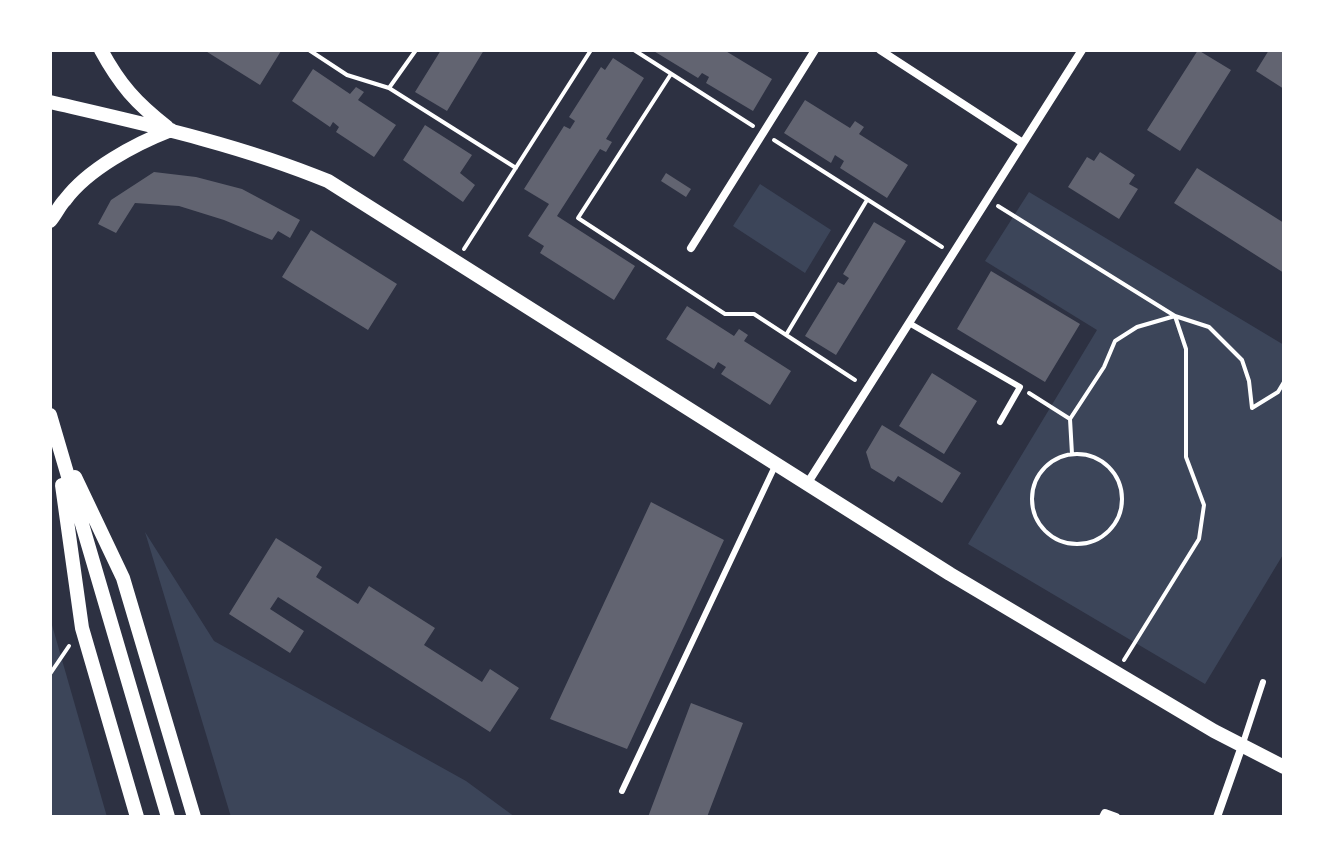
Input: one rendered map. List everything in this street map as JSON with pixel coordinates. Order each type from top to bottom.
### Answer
[{"type":"street","points":[[101,50],[130,96],[171,130]]},
{"type":"street","points":[[691,248],[815,50]]},
{"type":"street","points":[[880,50],[1023,143]]},
{"type":"street","points":[[807,484],[1082,50]]},
{"type":"street","points":[[50,102],[211,139],[278,160],[328,181],[950,574],[1242,746],[1284,767]]},
{"type":"street","points":[[50,221],[65,199],[91,175],[126,151],[171,130]]},
{"type":"street","points":[[50,415],[168,817]]},
{"type":"street","points":[[55,437],[82,628],[137,817]]},
{"type":"street","points":[[55,437],[123,578],[194,817]]},
{"type":"street","points":[[1217,817],[1242,746]]},
{"type":"street","points":[[1103,817],[1105,813],[1116,817]]},
{"type":"lane","points":[[909,323],[1020,387],[1000,422]]},
{"type":"lane","points":[[622,791],[776,464]]},
{"type":"lane","points":[[1242,746],[1263,682]]},
{"type":"path","points":[[309,50],[347,75],[389,88],[516,168]]},
{"type":"path","points":[[389,88],[416,50]]},
{"type":"path","points":[[456,261],[591,50]]},
{"type":"path","points":[[634,50],[953,254]]},
{"type":"path","points":[[786,335],[868,199]]},
{"type":"path","points":[[988,199],[1175,316],[1209,327],[1242,360],[1249,381],[1252,408],[1278,392],[1284,382]]},
{"type":"path","points":[[1072,454],[1070,419],[1104,367],[1115,341],[1137,327],[1175,316]]},
{"type":"path","points":[[1116,672],[1199,539],[1204,505],[1186,457],[1186,349],[1175,316]]},
{"type":"path","points":[[1020,387],[1070,419]]},
{"type":"path","points":[[1072,454],[1100,460],[1111,469],[1119,481],[1122,495],[1122,510],[1107,534],[1080,545],[1065,543],[1051,536],[1040,525],[1032,496],[1036,480],[1044,468],[1057,458],[1072,454]]},
{"type":"path","points":[[50,674],[82,628]]},
{"type":"shaded area","points":[[760,184],[831,230],[805,273],[733,226]]},
{"type":"shaded area","points":[[1029,192],[1284,345],[1284,553],[1205,684],[968,544],[1097,330],[985,261]]},
{"type":"shaded area","points":[[145,532],[214,641],[466,781],[515,817],[231,817]]},
{"type":"shaded area","points":[[50,618],[107,817],[50,817]]},
{"type":"building","points":[[204,50],[279,50],[281,51],[260,85]]},
{"type":"building","points":[[441,50],[484,50],[447,111],[415,92]]},
{"type":"building","points":[[652,50],[724,50],[772,79],[753,111],[706,83],[709,77],[702,73],[698,78]]},
{"type":"building","points":[[1198,50],[1231,70],[1180,151],[1147,130]]},
{"type":"building","points":[[1269,50],[1284,50],[1284,89],[1256,71]]},
{"type":"building","points":[[613,58],[644,78],[606,139],[612,142],[606,152],[600,149],[557,216],[635,266],[614,300],[540,253],[544,246],[528,236],[549,204],[524,189],[564,126],[570,129],[575,121],[569,117],[601,67],[605,70]]},
{"type":"building","points":[[313,69],[350,94],[356,87],[364,92],[358,100],[396,125],[374,157],[336,132],[339,127],[333,122],[330,127],[292,101]]},
{"type":"building","points":[[805,100],[850,128],[855,121],[864,127],[859,134],[908,165],[887,198],[840,168],[844,161],[835,155],[831,163],[784,133]]},
{"type":"building","points":[[425,125],[472,155],[460,173],[475,185],[463,202],[403,160]]},
{"type":"building","points":[[1100,152],[1135,175],[1129,184],[1138,189],[1119,219],[1068,187],[1087,157],[1094,161]]},
{"type":"building","points":[[1197,168],[1284,223],[1284,273],[1174,203]]},
{"type":"building","points":[[154,172],[196,177],[242,189],[300,220],[290,238],[278,231],[272,240],[179,206],[135,203],[116,233],[98,224],[111,200]]},
{"type":"building","points":[[666,173],[691,189],[686,197],[661,181]]},
{"type":"building","points":[[874,222],[906,241],[836,355],[805,336],[838,282],[844,285],[849,278],[843,274]]},
{"type":"building","points":[[311,230],[397,284],[368,330],[282,277]]},
{"type":"building","points":[[991,271],[1080,324],[1045,382],[957,329]]},
{"type":"building","points":[[687,306],[734,336],[739,329],[748,335],[744,341],[791,371],[770,405],[721,374],[726,367],[718,362],[714,369],[666,339]]},
{"type":"building","points":[[932,373],[977,401],[944,454],[899,426]]},
{"type":"building","points":[[882,425],[961,473],[942,503],[898,476],[894,482],[871,468],[866,452]]},
{"type":"building","points":[[651,502],[724,540],[627,749],[550,719]]},
{"type":"building","points":[[276,538],[322,567],[316,577],[358,604],[369,586],[435,628],[424,645],[482,682],[490,669],[519,688],[490,732],[278,597],[270,609],[304,631],[290,653],[229,614]]},
{"type":"building","points":[[691,703],[743,723],[707,817],[648,817]]}]
